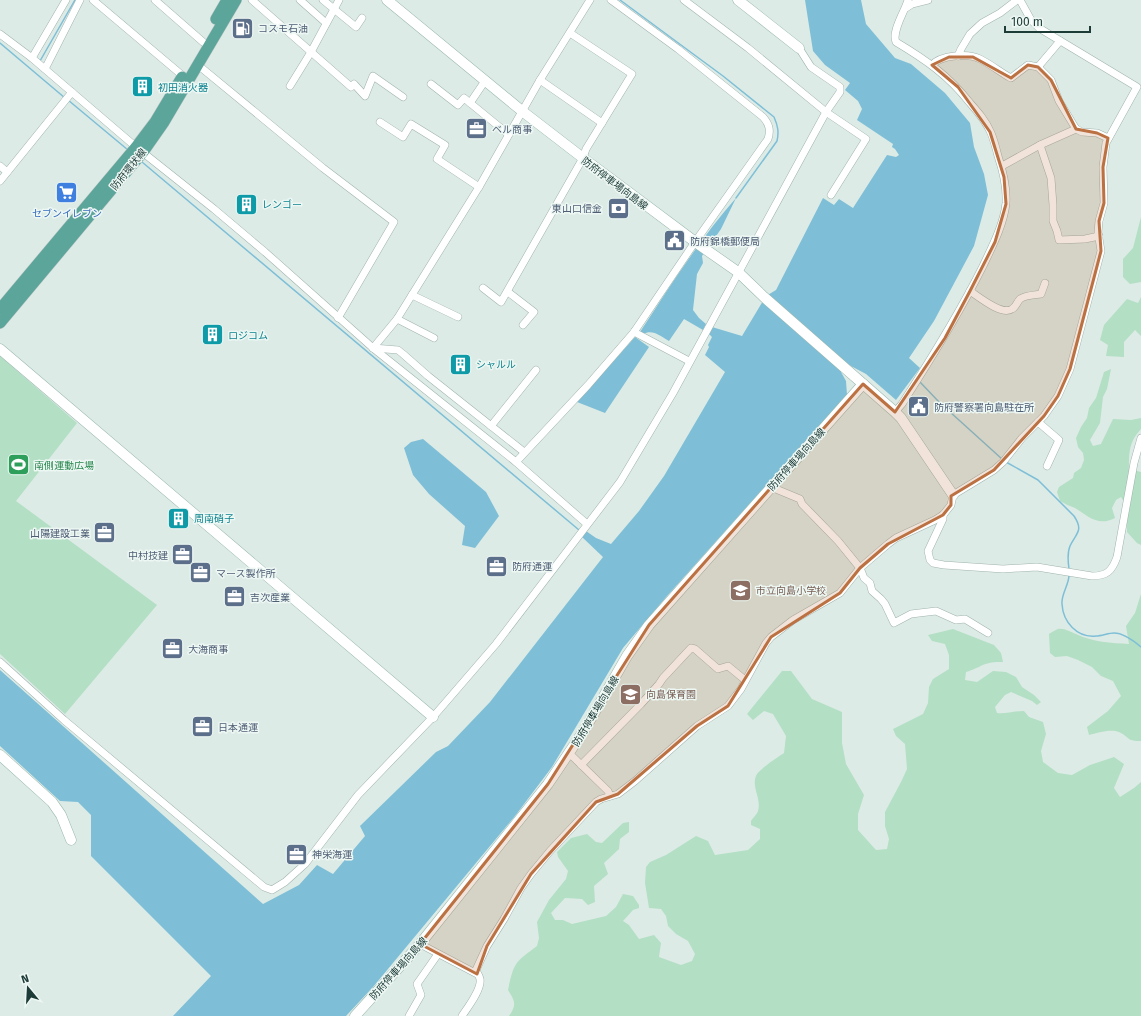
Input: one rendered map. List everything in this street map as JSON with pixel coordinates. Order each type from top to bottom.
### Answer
[{"type":"main road","name":"防府環状線","points":[[0,323],[139,150],[227,0]]},
{"type":"main road","name":"防府環状線","points":[[0,309],[164,122],[236,0]]},
{"type":"main road","name":"防府停車場向島線","points":[[355,1016],[420,944],[548,784],[569,754],[627,656],[649,625],[863,384],[764,297],[738,272],[697,243],[522,111],[387,0]]},
{"type":"main road","points":[[738,0],[799,48]]},
{"type":"main road","points":[[0,349],[433,717]]},
{"type":"main road","points":[[863,384],[901,418],[910,434],[953,495]]},
{"type":"main road","points":[[0,755],[52,802],[61,816],[71,840]]},
{"type":"street","points":[[32,58],[66,0]]},
{"type":"street","points":[[45,69],[80,0]]},
{"type":"street","points":[[93,0],[183,76]]},
{"type":"street","points":[[155,0],[203,42]]},
{"type":"street","points":[[252,0],[351,87],[354,84],[365,96],[373,76],[403,97]]},
{"type":"street","points":[[300,0],[326,23]]},
{"type":"street","points":[[323,0],[356,27],[362,18]]},
{"type":"street","points":[[290,86],[311,52],[339,0]]},
{"type":"street","points":[[373,348],[397,319],[412,295],[479,187],[540,80],[590,0]]},
{"type":"street","points":[[516,462],[588,386],[634,332],[697,243],[770,134],[769,127],[763,117],[678,49],[611,0]]},
{"type":"street","points":[[684,0],[748,48],[826,112],[866,139],[831,195]]},
{"type":"street","points":[[895,412],[918,380],[944,338],[970,291],[995,242],[1006,204],[1006,192],[1002,166],[990,132],[981,116],[958,87],[932,65],[896,42],[894,39],[908,0]]},
{"type":"street","points":[[906,8],[912,4],[928,0]]},
{"type":"street","points":[[958,56],[960,49],[970,34],[982,22],[1000,13],[1017,0]]},
{"type":"street","points":[[462,1016],[475,996],[479,986],[480,979],[476,970],[487,946],[531,874],[576,822],[596,802],[618,794],[698,726],[728,706],[741,689],[771,636],[793,620],[840,593],[860,568],[896,538],[935,520],[942,515],[951,505],[953,495],[994,470],[1003,462],[1022,438],[1044,416],[1058,396],[1070,369],[1101,251],[1099,221],[1104,203],[1103,166],[1108,138],[1137,87],[1039,28],[1031,20],[1020,0]]},
{"type":"street","points":[[483,288],[501,302],[583,158],[586,149],[632,74],[570,33]]},
{"type":"street","points":[[0,34],[32,58],[139,150],[265,252],[373,348],[516,462],[587,524]]},
{"type":"street","points":[[1038,67],[1060,41]]},
{"type":"street","points":[[0,662],[64,720],[264,887],[272,890],[285,882],[305,864],[358,796],[433,717],[496,644],[620,482],[673,393],[826,112],[840,92],[840,87],[811,67],[799,48]]},
{"type":"street","points":[[932,65],[940,59],[958,56],[973,57],[1011,78],[1028,65],[1038,67],[1051,80],[1059,102],[1076,129],[1082,132],[1097,132],[1108,138]]},
{"type":"street","points":[[198,65],[322,168],[394,222],[338,318]]},
{"type":"street","points":[[540,80],[602,123]]},
{"type":"street","points":[[470,103],[485,81]]},
{"type":"street","points":[[431,84],[458,105],[464,98],[508,134]]},
{"type":"street","points":[[0,181],[72,92]]},
{"type":"street","points":[[380,122],[403,137],[411,124],[445,145],[437,159],[479,187]]},
{"type":"street","points":[[1002,166],[1040,145],[1076,129]]},
{"type":"street","points":[[1040,145],[1051,178],[1054,205],[1053,220],[1059,240],[1085,239],[1099,236]]},
{"type":"street","points":[[0,166],[7,172]]},
{"type":"street","points":[[970,291],[995,307],[1009,310],[1013,309],[1023,298],[1041,294],[1045,283]]},
{"type":"street","points":[[508,292],[534,312],[523,325]]},
{"type":"street","points":[[412,295],[458,317]]},
{"type":"street","points":[[397,319],[434,338]]},
{"type":"street","points":[[634,332],[690,361]]},
{"type":"street","points":[[373,348],[398,350],[404,354],[428,376],[524,452]]},
{"type":"street","points":[[491,426],[536,370]]},
{"type":"street","points":[[1038,422],[1059,440],[1047,466]]},
{"type":"street","points":[[942,515],[943,519],[928,551],[930,560],[933,563],[1002,570],[1037,567],[1100,576],[1108,572],[1114,566],[1134,463],[1141,438]]},
{"type":"street","points":[[771,487],[800,499],[802,504],[838,541],[860,568],[864,578],[870,583],[872,591],[885,604],[894,622],[911,614],[936,611],[956,620],[966,620],[988,633]]},
{"type":"street","points":[[581,765],[641,704],[691,648],[695,649],[718,670],[728,666],[745,680]]},
{"type":"street","points":[[569,754],[608,791],[610,796]]},
{"type":"street","points":[[420,944],[477,974]]},
{"type":"street","points":[[409,1016],[421,995],[417,984],[438,954]]},
{"type":"highlighted area","points":[[949,57],[973,57],[1011,78],[1028,65],[1038,67],[1051,80],[1076,129],[1097,133],[1108,138],[1103,167],[1104,203],[1099,221],[1101,251],[1070,369],[1058,396],[1044,416],[994,470],[951,496],[951,505],[943,515],[888,544],[860,568],[840,593],[771,637],[728,706],[697,726],[618,794],[596,802],[531,874],[487,946],[477,974],[420,944],[548,784],[649,625],[771,487],[863,384],[895,412],[945,338],[995,242],[1006,204],[1004,177],[990,132],[958,87],[932,65]]},
{"type":"green space","points":[[1141,217],[1141,282],[1130,284],[1123,277],[1123,259],[1133,248]]},
{"type":"green space","points":[[1141,297],[1141,336],[1135,330],[1124,342],[1124,357],[1106,356],[1108,345],[1100,340],[1104,325],[1127,299],[1138,303]]},
{"type":"green space","points":[[0,356],[77,423],[16,501],[157,605],[65,714],[0,654]]},
{"type":"green space","points":[[1111,369],[1107,389],[1103,397],[1100,423],[1090,440],[1093,446],[1101,444],[1113,419],[1131,420],[1141,418],[1141,429],[1134,438],[1130,448],[1129,469],[1141,472],[1141,545],[1137,543],[1127,532],[1127,523],[1122,516],[1125,503],[1121,497],[1116,500],[1112,508],[1115,518],[1098,521],[1060,501],[1057,492],[1059,487],[1073,478],[1074,473],[1081,468],[1084,460],[1083,453],[1078,447],[1076,438],[1087,418],[1089,408],[1096,398],[1104,372]]},
{"type":"green space","points":[[1141,594],[1141,741],[1131,740],[1121,733],[1113,731],[1105,731],[1089,735],[1087,727],[1108,711],[1121,696],[1113,681],[1101,676],[1092,667],[1067,656],[1055,657],[1050,653],[1049,634],[1055,630],[1063,629],[1082,637],[1095,640],[1109,643],[1129,644],[1126,626],[1135,613]]},
{"type":"green space","points":[[953,629],[994,645],[1001,653],[1003,662],[987,663],[966,672],[965,680],[977,682],[993,671],[1006,672],[1016,677],[1022,687],[1041,702],[1037,705],[1032,701],[1011,692],[1005,695],[995,707],[997,713],[1024,711],[1029,717],[1043,722],[1046,734],[1041,751],[1043,762],[1058,773],[1072,775],[1090,765],[1114,757],[1124,764],[1114,788],[1120,797],[1141,782],[1141,1016],[509,1016],[514,1006],[514,1000],[508,990],[512,974],[519,960],[537,946],[539,938],[537,922],[549,900],[566,879],[568,871],[558,857],[557,852],[571,838],[587,834],[596,842],[602,843],[623,823],[629,822],[629,832],[620,839],[619,849],[604,863],[608,874],[594,886],[595,902],[588,905],[582,899],[565,898],[551,913],[555,920],[563,920],[572,924],[606,916],[616,907],[623,894],[633,896],[639,905],[639,908],[633,910],[623,921],[629,925],[639,939],[654,935],[661,943],[659,957],[681,965],[692,961],[695,954],[688,941],[676,934],[668,926],[666,916],[661,909],[649,908],[645,883],[646,867],[650,862],[666,855],[696,836],[708,841],[715,855],[748,850],[760,839],[760,829],[751,825],[751,821],[759,806],[755,788],[755,779],[757,774],[762,769],[784,753],[786,736],[773,714],[764,711],[753,720],[747,714],[782,671],[791,671],[812,699],[842,712],[842,743],[846,764],[864,795],[858,814],[858,830],[876,850],[887,849],[889,839],[885,826],[885,812],[907,769],[905,744],[896,736],[893,729],[923,714],[928,703],[929,687],[933,679],[949,669],[949,655],[945,644],[932,641],[928,635]]},
{"type":"water","points":[[805,0],[861,0],[866,24],[895,58],[911,64],[945,93],[970,123],[974,147],[984,174],[988,195],[974,246],[934,321],[909,358],[920,368],[896,400],[866,374],[849,365],[841,372],[846,381],[847,395],[667,596],[623,648],[552,767],[515,816],[373,987],[346,1016],[173,1016],[211,976],[91,856],[91,815],[78,802],[60,801],[0,746],[0,670],[263,904],[299,885],[317,865],[333,874],[365,836],[360,826],[436,752],[448,746],[490,702],[603,557],[582,537],[586,531],[596,538],[611,544],[639,511],[664,476],[725,372],[705,355],[712,337],[709,334],[712,327],[742,336],[766,296],[776,290],[823,198],[834,205],[839,199],[853,208],[887,155],[896,157],[899,155],[892,147],[893,144],[857,120],[862,109],[858,101],[845,90],[850,83],[825,65],[813,51]]},
{"type":"water","points":[[736,198],[721,229],[702,256],[703,263],[697,274],[693,310],[706,324],[703,330],[684,319],[669,341],[650,332],[643,334],[640,332],[698,246]]},
{"type":"water","points":[[635,337],[649,347],[605,413],[577,402]]},
{"type":"water","points":[[423,439],[486,492],[499,516],[475,548],[462,545],[465,526],[429,494],[413,475],[404,448],[411,442]]},
{"type":"waterway","points":[[40,61],[75,0]]},
{"type":"waterway","points":[[620,0],[723,76],[774,117],[778,129],[777,141],[736,198]]},
{"type":"waterway","points":[[0,43],[65,98]]},
{"type":"waterway","points":[[68,100],[128,150]]},
{"type":"waterway","points":[[142,162],[579,530]]},
{"type":"waterway","points":[[920,382],[939,402],[1002,459]]},
{"type":"waterway","points":[[1006,462],[1038,480],[1074,516],[1077,521],[1079,529],[1069,549],[1069,569]]},
{"type":"waterway","points":[[1069,575],[1062,604],[1065,617],[1072,628],[1077,632],[1089,636],[1118,633],[1132,640],[1141,647]]},
{"type":"place","name":"コスモ石油","points":[[243,28]]},
{"type":"place","name":"初田消火器","points":[[142,87]]},
{"type":"place","name":"ベル商事","points":[[476,129]]},
{"type":"place","name":"セブンイレブン","points":[[67,193]]},
{"type":"place","name":"レンゴー","points":[[246,204]]},
{"type":"place","name":"東山口信金","points":[[618,208]]},
{"type":"place","name":"防府錦橋郵便局","points":[[675,241]]},
{"type":"place","name":"ロジコム","points":[[212,335]]},
{"type":"place","name":"シャルル","points":[[461,364]]},
{"type":"place","name":"防府警察署向島駐在所","points":[[919,407]]},
{"type":"place","name":"南側運動広場","points":[[19,465]]},
{"type":"place","name":"周南硝子","points":[[178,518]]},
{"type":"place","name":"山陽建設工業","points":[[105,533]]},
{"type":"place","name":"中村技建","points":[[183,555]]},
{"type":"place","name":"防府通運","points":[[497,566]]},
{"type":"place","name":"マース製作所","points":[[200,573]]},
{"type":"place","name":"市立向島小学校","points":[[740,590]]},
{"type":"place","name":"吉次産業","points":[[234,597]]},
{"type":"place","name":"大海商事","points":[[173,649]]},
{"type":"place","name":"向島保育園","points":[[630,694]]},
{"type":"place","name":"日本通運","points":[[202,727]]},
{"type":"place","name":"神栄海運","points":[[296,854]]}]
